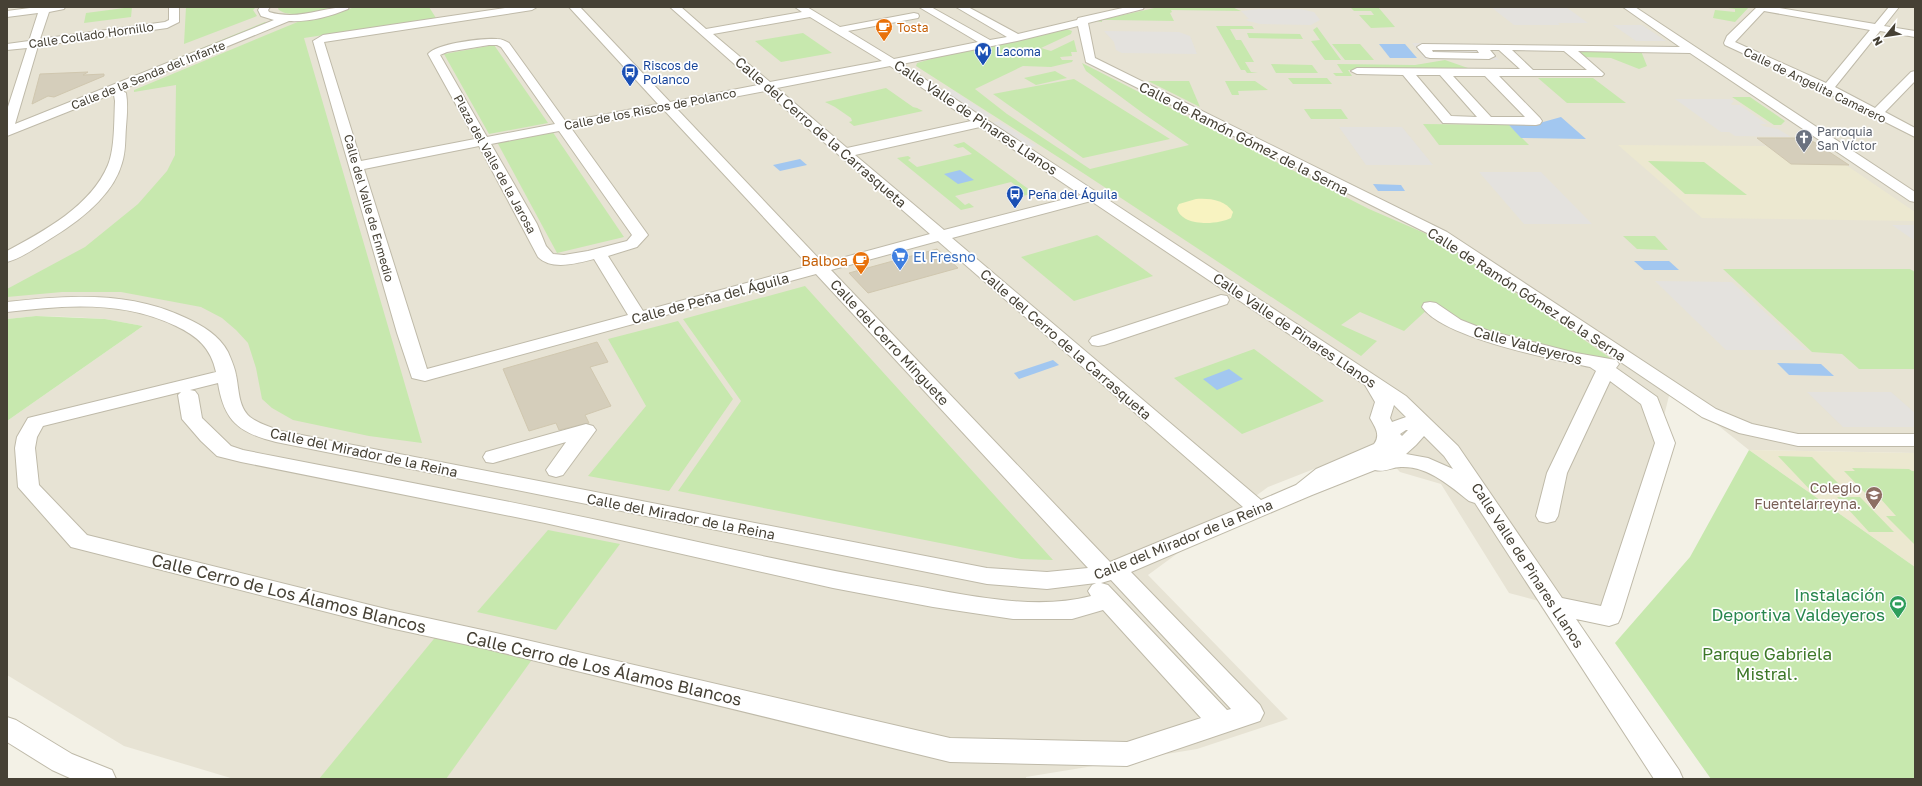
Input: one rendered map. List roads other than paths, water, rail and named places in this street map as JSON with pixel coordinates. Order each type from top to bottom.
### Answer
[{"type":"street","points":[[7,14],[60,7]]},
{"type":"street","name":"Calle Collado Hornillo","points":[[7,47],[167,25],[174,22],[174,7]]},
{"type":"street","points":[[268,12],[288,18],[321,15],[344,7]]},
{"type":"street","points":[[461,37],[448,15],[532,7]]},
{"type":"street","name":"Calle del Cerro Minguete","points":[[574,7],[820,268],[1103,573],[1251,713]]},
{"type":"street","name":"Calle del Cerro de la Carrasqueta","points":[[675,7],[1257,508]]},
{"type":"street","name":"Calle Valle de Pinares Llanos","points":[[800,7],[893,62],[1399,400],[1451,451],[1557,606],[1669,779]]},
{"type":"street","points":[[924,7],[987,44]]},
{"type":"street","points":[[961,7],[1017,38]]},
{"type":"street","points":[[1082,20],[1117,9],[1139,7]]},
{"type":"street","points":[[1628,7],[1915,198]]},
{"type":"street","points":[[1763,7],[1915,34]]},
{"type":"street","name":"Calle de Angelita Camarero","points":[[1763,7],[1730,38],[1729,43],[1828,88],[1915,133]]},
{"type":"street","points":[[1828,88],[1894,7]]},
{"type":"street","points":[[8,128],[44,8]]},
{"type":"street","name":"Calle de la Senda del Infante","points":[[8,128],[268,12]]},
{"type":"street","points":[[705,32],[811,14]]},
{"type":"street","name":"Calle del Valle de Enmedio","points":[[419,374],[382,256],[358,166],[318,41],[323,38],[448,15]]},
{"type":"street","points":[[839,30],[914,16]]},
{"type":"street","name":"Calle de la Senda del Infante","points":[[8,128],[110,91],[288,18]]},
{"type":"street","name":"Calle de los Riscos de Polanco","points":[[358,166],[1017,38],[1082,20]]},
{"type":"street","name":"Calle de Ramón Gómez de la Serna","points":[[1082,20],[1090,60],[1442,236],[1709,413],[1746,429],[1798,440],[1915,440]]},
{"type":"street","name":"Plaza del Valle de la Jarosa","points":[[461,37],[505,45],[562,126],[640,235],[632,244],[598,253],[558,260],[548,258],[542,253],[529,224],[434,54],[461,37]]},
{"type":"street","points":[[1480,47],[1489,56],[1430,55],[1422,46],[1693,50]]},
{"type":"street","points":[[1502,47],[1530,73]]},
{"type":"street","points":[[1357,71],[1598,74],[1566,48]]},
{"type":"street","points":[[1407,72],[1447,120],[1536,121],[1489,73]]},
{"type":"street","points":[[1443,72],[1487,120]]},
{"type":"street","points":[[1877,113],[1911,84],[1915,74]]},
{"type":"street","points":[[7,257],[33,244],[73,216],[97,195],[116,164],[121,101],[120,93],[110,91]]},
{"type":"street","points":[[844,153],[982,122]]},
{"type":"street","name":"Calle de Peña del Águila","points":[[419,374],[425,376],[820,268],[1094,196]]},
{"type":"street","points":[[598,253],[638,317]]},
{"type":"street","name":"Calle del Mirador de la Reina","points":[[7,307],[74,300],[119,303],[156,310],[174,318],[207,336],[219,352],[228,380],[231,402],[242,421],[276,436],[987,576],[1014,580],[1034,580],[1103,573],[1257,508],[1304,490],[1323,474],[1382,449],[1387,441],[1388,433]]},
{"type":"street","points":[[1098,341],[1221,300]]},
{"type":"street","name":"Calle Valdeyeros","points":[[1430,307],[1442,317],[1482,335],[1602,366],[1632,362]]},
{"type":"street","points":[[1547,516],[1557,472],[1602,366],[1650,401],[1665,442],[1609,617],[1557,606]]},
{"type":"street","points":[[27,437],[188,395],[228,380]]},
{"type":"street","points":[[27,437],[35,422],[228,380]]},
{"type":"street","points":[[1370,380],[1385,402],[1380,418],[1388,433],[1403,447],[1457,472],[1489,505]]},
{"type":"street","name":"Calle del Mirador de la Reina","points":[[188,395],[192,419],[208,437],[224,451],[241,456],[537,514],[833,580],[933,598],[1013,610],[1072,610],[1108,600]]},
{"type":"street","points":[[1304,490],[1365,465],[1403,447],[1413,437],[1422,422],[1413,421],[1401,425],[1388,433]]},
{"type":"street","points":[[493,457],[586,430],[556,470]]},
{"type":"street","name":"Calle Cerro de Los Álamos Blancos","points":[[27,437],[25,448],[29,487],[79,541],[390,619],[487,640],[950,750],[1127,754],[1251,713]]},
{"type":"street","points":[[1304,490],[1330,484],[1398,460],[1418,462],[1439,468],[1489,505]]},
{"type":"street","name":"Calle del Cerro Minguete","points":[[1103,573],[1108,600],[1222,723]]},
{"type":"street","points":[[7,728],[62,762],[102,779]]},
{"type":"water","points":[[1379,44],[1405,44],[1417,58],[1390,58]]},
{"type":"water","points":[[1561,117],[1586,139],[1521,138],[1509,125],[1536,124]]},
{"type":"water","points":[[800,159],[807,165],[780,171],[773,165]]},
{"type":"water","points":[[960,170],[974,180],[958,184],[944,174]]},
{"type":"water","points":[[1373,184],[1401,185],[1405,191],[1378,191]]},
{"type":"water","points":[[1634,261],[1669,261],[1679,270],[1644,270]]},
{"type":"water","points":[[1053,360],[1059,365],[1019,379],[1014,373]]},
{"type":"water","points":[[1777,363],[1821,364],[1834,376],[1789,375]]},
{"type":"water","points":[[1229,369],[1243,379],[1217,390],[1203,379]]},
{"type":"place","name":"Tosta","points":[[884,42]]},
{"type":"place","name":"Lacoma","points":[[983,66]]},
{"type":"place","name":"Riscos de Polanco","points":[[630,87]]},
{"type":"place","name":"Parroquia San Víctor","points":[[1804,153]]},
{"type":"place","name":"Peña del Águila","points":[[1015,209]]},
{"type":"place","name":"El Fresno","points":[[900,271]]},
{"type":"place","name":"Balboa","points":[[861,275]]},
{"type":"place","name":"Colegio Fuentelarreyna.","points":[[1874,510]]},
{"type":"place","name":"Instalación Deportiva Valdeyeros","points":[[1898,619]]},
{"type":"park label","name":"Parque Gabriela Mistral.","points":[[1767,663]]}]
